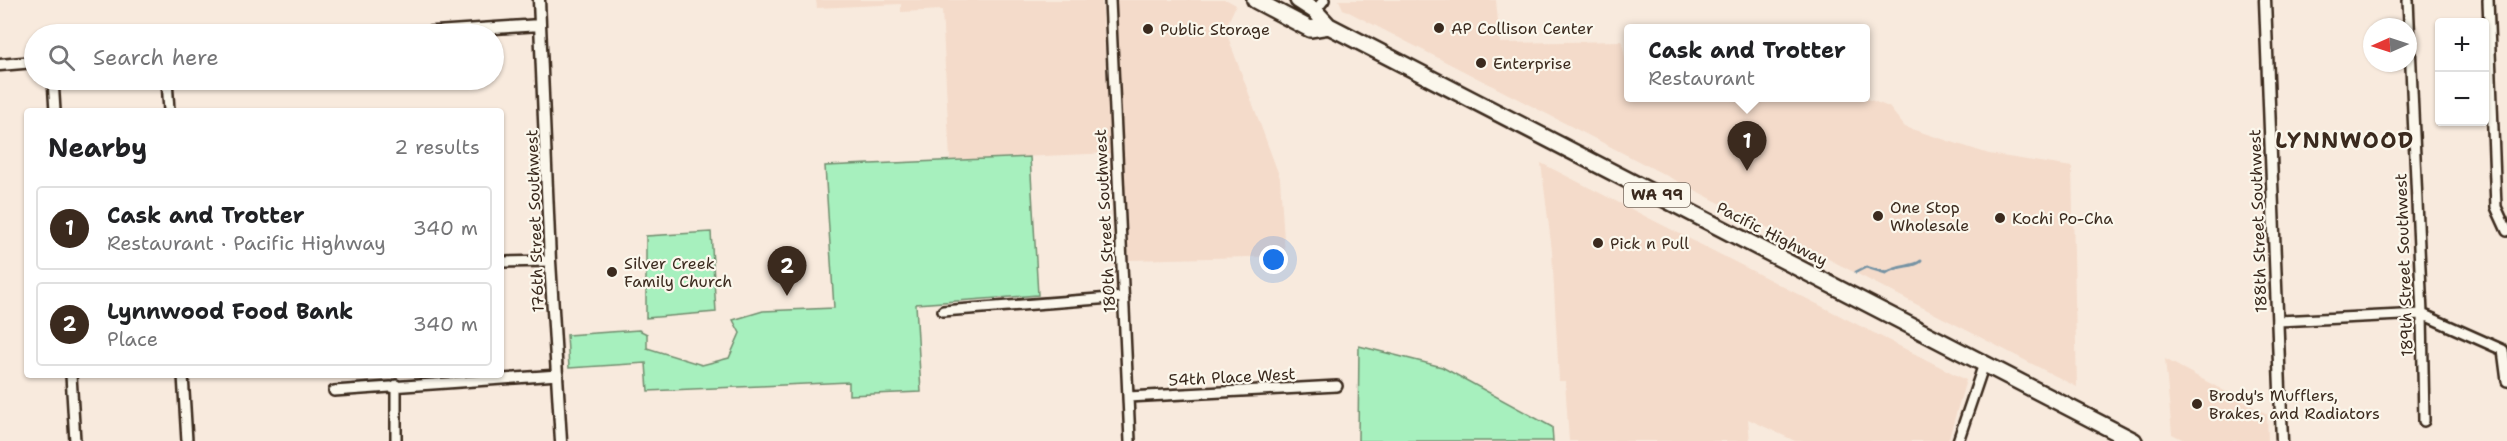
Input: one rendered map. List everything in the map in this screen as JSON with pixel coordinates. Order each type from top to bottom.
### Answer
[{"type":"highway","name":"Pacific Highway","points":[[1255,0],[1310,29],[1329,26],[2134,441]]},
{"type":"highway","name":"Pacific Highway","points":[[1298,0],[1320,5],[1329,26]]},
{"type":"highway","points":[[1279,12],[1320,5]]},
{"type":"street","name":"176th Street Southwest","points":[[539,0],[550,261],[561,441]]},
{"type":"street","name":"180th Street Southwest","points":[[1110,0],[1130,441]]},
{"type":"street","name":"188th Street Southwest","points":[[2265,0],[2282,441]]},
{"type":"street","name":"189th Street Southwest","points":[[2408,0],[2422,314],[2424,420]]},
{"type":"street","points":[[2488,0],[2496,207],[2507,231]]},
{"type":"street","points":[[504,27],[540,25]]},
{"type":"street","points":[[0,64],[24,63]]},
{"type":"street","points":[[54,90],[55,108]]},
{"type":"street","points":[[168,90],[169,108]]},
{"type":"street","points":[[504,262],[550,261]]},
{"type":"street","points":[[943,311],[1124,297]]},
{"type":"street","points":[[2277,321],[2422,314],[2503,350],[2507,381]]},
{"type":"street","points":[[1958,441],[1984,364]]},
{"type":"street","points":[[334,391],[558,375]]},
{"type":"street","points":[[71,378],[75,441]]},
{"type":"street","points":[[183,378],[187,441]]},
{"type":"street","points":[[396,385],[396,441]]},
{"type":"street","name":"54th Place West","points":[[1128,397],[1337,386]]},
{"type":"shaded area","points":[[816,0],[1102,0],[1111,153],[950,160],[942,10],[901,12],[901,4],[817,8]]},
{"type":"shaded area","points":[[1116,0],[1227,0],[1236,5],[1225,29],[1280,178],[1285,256],[1129,260]]},
{"type":"shaded area","points":[[1339,0],[1496,0],[1500,43],[1622,41],[1624,102],[1870,102],[1870,100],[1889,107],[1905,127],[1989,154],[2072,167],[2077,387],[1343,9]]},
{"type":"shaded area","name":"Pick n Pull","points":[[1541,163],[1966,380],[1948,441],[1795,441],[1748,419],[1750,441],[1569,441],[1565,381],[1559,381],[1552,251]]},
{"type":"shaded area","points":[[2165,359],[2267,414],[2268,441],[2186,441],[2172,434]]},
{"type":"green space","points":[[1030,157],[1038,295],[916,304],[921,392],[849,395],[849,382],[648,391],[646,363],[569,368],[567,335],[639,330],[647,334],[647,348],[702,365],[729,358],[740,333],[733,320],[763,311],[834,308],[825,166]]},
{"type":"green space","points":[[711,232],[716,312],[646,318],[646,236]]},
{"type":"green space","points":[[1359,346],[1442,367],[1552,427],[1553,441],[1358,441]]},
{"type":"waterway","points":[[1856,272],[1866,267],[1886,273],[1921,261]]},
{"type":"place","name":"AP Collison Center","points":[[1439,28]]},
{"type":"place","name":"Public Storage","points":[[1148,29]]},
{"type":"place","name":"Enterprise","points":[[1481,63]]},
{"type":"place","name":"Cask and Trotter","points":[[1747,171]]},
{"type":"place","name":"One Stop Wholesale","points":[[1878,216]]},
{"type":"place","name":"Kochi Po-Cha","points":[[2000,218]]},
{"type":"place","name":"Pick n Pull","points":[[1598,243]]},
{"type":"place","name":"Silver Creek Family Church","points":[[612,272]]},
{"type":"place","name":"Lynnwood Food Bank","points":[[787,296]]},
{"type":"place","name":"Brody's Mufflers, Brakes, and Radiators","points":[[2197,404]]},
{"type":"district","name":"LYNNWOOD","points":[[2345,140]]}]
